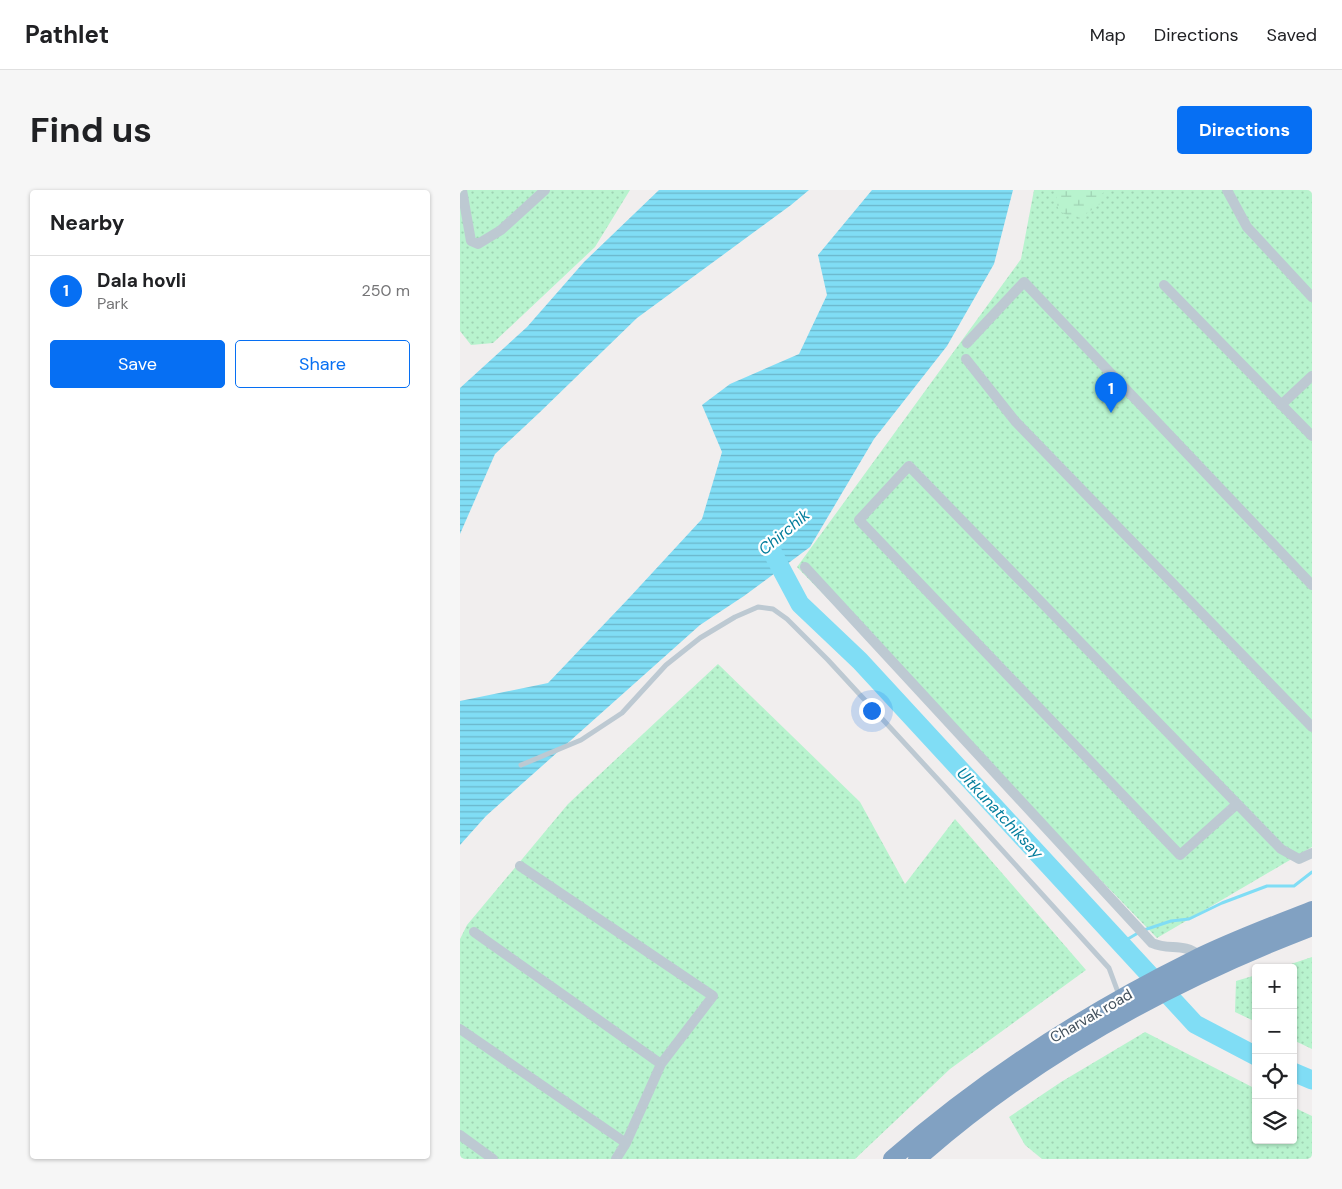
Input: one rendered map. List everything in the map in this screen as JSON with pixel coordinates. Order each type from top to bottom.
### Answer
[{"type":"highway","name":"Charvak road","points":[[892,1159],[951,1110],[1044,1043],[1125,1004],[1199,963],[1312,910]]},
{"type":"highway","name":"Charvak road","points":[[1199,963],[1312,927]]},
{"type":"highway","name":"Charvak road","points":[[917,1159],[960,1123],[1125,1004]]},
{"type":"street","points":[[462,190],[468,233],[471,241],[478,244],[501,230],[545,190]]},
{"type":"street","points":[[1227,190],[1246,227],[1312,297]]},
{"type":"street","points":[[966,343],[1024,282],[1312,585]]},
{"type":"street","points":[[1164,285],[1312,436]]},
{"type":"street","points":[[966,359],[1015,421],[1312,727]]},
{"type":"street","points":[[1281,405],[1312,376]]},
{"type":"street","points":[[1237,804],[1180,855],[858,520],[909,466],[1281,849],[1299,859],[1312,853]]},
{"type":"street","points":[[805,567],[1152,943],[1160,946],[1189,948],[1199,963]]},
{"type":"street","points":[[520,866],[713,996],[661,1064],[626,1143],[616,1159]]},
{"type":"street","points":[[474,932],[661,1064]]},
{"type":"street","points":[[460,1029],[626,1143]]},
{"type":"street","points":[[460,1135],[493,1159]]},
{"type":"lane","points":[[521,765],[581,740],[622,713],[666,665],[700,638],[735,617],[758,607],[773,609],[787,619],[828,660],[1109,968],[1125,1004]]},
{"type":"green space","points":[[460,190],[630,190],[595,247],[493,343],[471,345],[460,331]]},
{"type":"green space","points":[[1034,190],[1312,190],[1312,847],[1157,938],[797,567],[1021,259]]},
{"type":"green space","points":[[1057,190],[1107,190],[1099,196],[1100,204],[1079,219],[1077,216],[1062,213],[1059,210],[1057,206]]},
{"type":"green space","points":[[718,664],[860,802],[905,884],[955,819],[1086,970],[950,1069],[855,1159],[460,1159],[460,939],[467,925],[568,804]]},
{"type":"green space","points":[[1312,957],[1312,1049],[1297,1042],[1297,964],[1291,964]]},
{"type":"green space","points":[[1252,976],[1252,1020],[1235,1012],[1236,981]]},
{"type":"green space","points":[[1145,1032],[1252,1087],[1252,1144],[1297,1144],[1297,1109],[1312,1116],[1312,1159],[1042,1159],[1025,1145],[1009,1117],[1061,1082]]},
{"type":"water","points":[[659,190],[809,190],[637,318],[495,454],[460,534],[460,388],[527,327],[584,262]]},
{"type":"water","name":"Chirchik","points":[[872,190],[1013,190],[994,264],[947,346],[874,439],[810,547],[744,596],[700,625],[486,816],[460,845],[460,701],[548,683],[702,519],[722,452],[702,405],[730,384],[799,354],[827,295],[818,255]]},
{"type":"waterway","name":"Ultkunatchiksay","points":[[769,546],[800,604],[860,661],[1195,1024],[1252,1054]]},
{"type":"waterway","points":[[1144,930],[1171,921],[1189,919],[1222,903],[1267,886],[1294,886],[1312,872]]},
{"type":"waterway","points":[[1121,943],[1138,933]]},
{"type":"waterway","name":"Ultkunatchiksay","points":[[1297,1074],[1312,1080]]},
{"type":"place","name":"Dala hovli","points":[[1111,413]]}]
